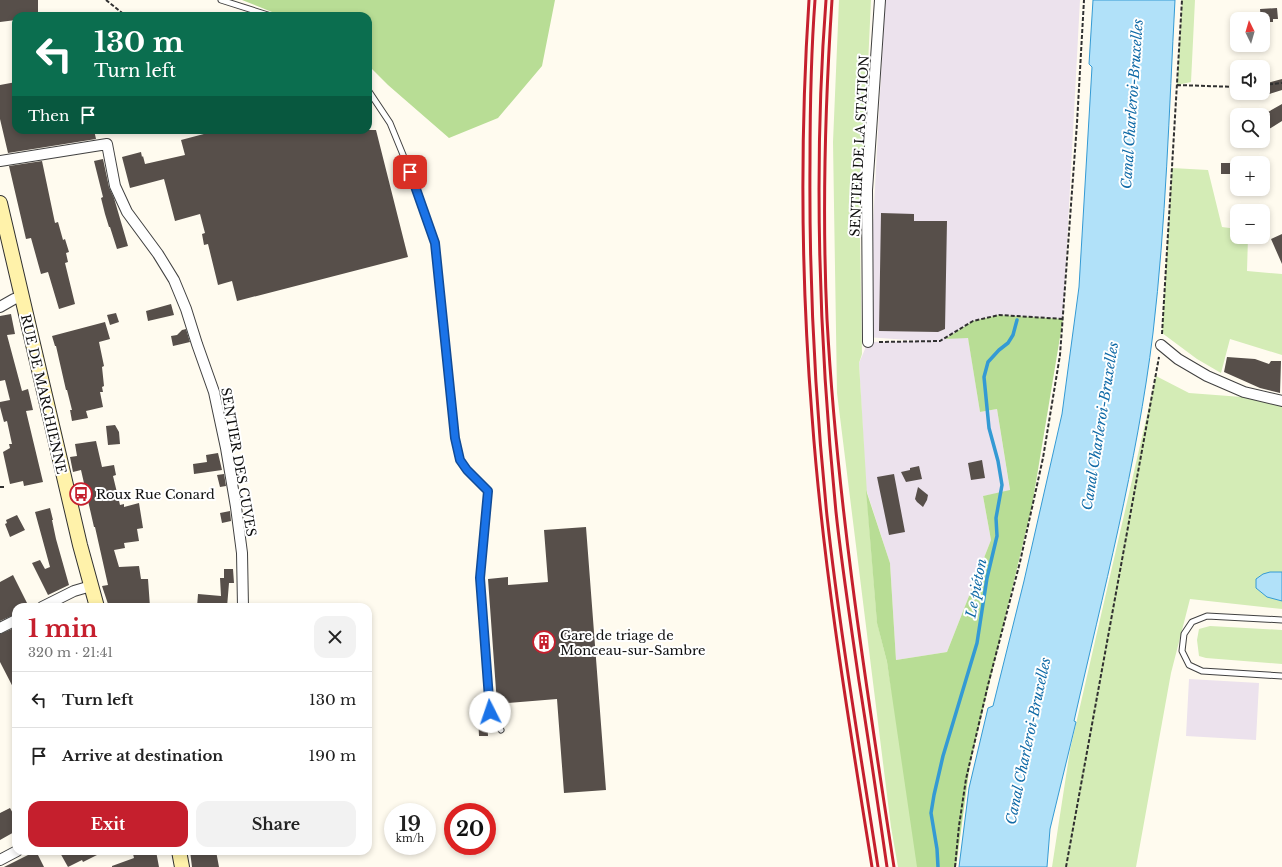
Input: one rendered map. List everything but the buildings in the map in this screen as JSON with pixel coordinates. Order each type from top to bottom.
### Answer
[{"type":"main road","name":"RUE DE MARCHIENNE","points":[[0,203],[80,545],[96,603]]},
{"type":"main road","points":[[180,855],[182,867]]},
{"type":"street","name":"SENTIER DE LA STATION","points":[[868,342],[868,190],[880,0]]},
{"type":"street","name":"SENTIER DES CUVES","points":[[0,161],[107,144],[115,186],[127,212],[158,254],[174,280],[186,310],[214,392],[226,448],[236,507],[242,553],[243,603]]},
{"type":"street","points":[[0,307],[14,299],[21,297]]},
{"type":"street","points":[[1161,345],[1178,359],[1207,376],[1244,392],[1282,401]]},
{"type":"street","points":[[51,603],[91,586]]},
{"type":"street","points":[[0,628],[12,622]]},
{"type":"street","points":[[0,860],[12,854]]},
{"type":"lane","points":[[221,0],[258,12]]},
{"type":"lane","points":[[372,96],[390,123],[415,184],[435,243],[455,438],[460,460],[467,470],[488,491],[480,578],[490,712],[501,730]]},
{"type":"lane","points":[[1282,620],[1207,616],[1192,622],[1184,634],[1182,650],[1189,665],[1202,672],[1282,676]]},
{"type":"path","points":[[106,0],[121,12]]},
{"type":"path","points":[[955,867],[966,779],[988,685],[1020,562],[1043,458],[1060,355],[1076,139],[1084,0]]},
{"type":"path","points":[[1066,867],[1161,345],[1182,0]]},
{"type":"path","points":[[1270,85],[1282,83]]},
{"type":"path","points":[[1177,85],[1230,87]]},
{"type":"path","points":[[868,342],[940,341],[973,321],[999,315],[1063,319]]},
{"type":"shaded area","points":[[885,0],[1080,0],[1063,319],[999,315],[946,339],[968,337],[980,412],[997,409],[1010,491],[983,496],[991,540],[947,652],[896,660],[890,563],[866,489],[859,363],[868,342],[921,341],[867,337]]},
{"type":"shaded area","points":[[1189,679],[1259,683],[1256,740],[1186,736]]},
{"type":"green space","points":[[242,0],[555,0],[542,66],[498,118],[449,138],[388,85],[372,69],[372,12],[272,12]]},
{"type":"green space","points":[[839,0],[871,0],[860,239],[862,354],[859,363],[868,510],[877,622],[887,662],[921,867],[898,867],[891,827],[837,393],[833,142]]},
{"type":"green space","points":[[1182,0],[1195,0],[1191,82],[1177,85]]},
{"type":"green space","points":[[1172,168],[1208,170],[1222,227],[1230,228],[1230,244],[1248,244],[1247,271],[1282,274],[1282,355],[1230,339],[1221,373],[1197,359],[1162,333]]},
{"type":"green space","points":[[999,315],[1063,319],[1032,506],[970,764],[956,867],[917,867],[887,662],[877,623],[866,490],[890,563],[896,660],[947,652],[991,540],[983,496],[1010,490],[997,409],[980,412],[968,338],[945,339],[973,321]]},
{"type":"green space","points":[[1156,376],[1189,393],[1282,400],[1282,609],[1190,599],[1171,673],[1136,867],[1052,867],[1070,750]]},
{"type":"green space","points":[[1210,626],[1282,630],[1282,664],[1206,658],[1199,656],[1197,640],[1199,629]]},
{"type":"water","name":"Canal Charleroi-Bruxelles","points":[[1093,0],[1175,0],[1167,167],[1161,250],[1153,333],[1146,382],[1129,480],[1074,721],[1076,722],[1050,829],[1047,867],[959,867],[969,788],[988,708],[993,706],[1024,581],[1062,414],[1079,287],[1092,67],[1089,64]]},
{"type":"water","points":[[1270,572],[1282,572],[1282,601],[1267,597],[1256,588],[1256,579],[1263,574]]},
{"type":"waterway","name":"Le piéton","points":[[938,867],[937,849],[931,813],[934,795],[943,756],[977,643],[987,578],[997,536],[996,518],[1002,485],[998,461],[989,428],[984,377],[988,362],[1008,343],[1013,335],[1017,320]]},
{"type":"railway","points":[[809,0],[803,156],[804,260],[808,364],[817,473],[829,586],[872,867]]},
{"type":"railway","points":[[815,0],[810,122],[810,206],[812,295],[819,428],[827,516],[838,604],[878,867]]},
{"type":"railway","points":[[826,0],[822,64],[819,192],[825,384],[841,554],[887,867]]},
{"type":"railway","points":[[832,0],[826,120],[825,279],[827,319],[845,525],[863,662],[894,867]]},
{"type":"place","name":"Roux Rue Conard","points":[[81,494]]},
{"type":"place","name":"Gare de triage de Monceau-sur-Sambre","points":[[544,642]]},
{"type":"route","points":[[410,172],[435,243],[455,438],[460,460],[473,477],[488,491],[480,578],[490,712]]}]
